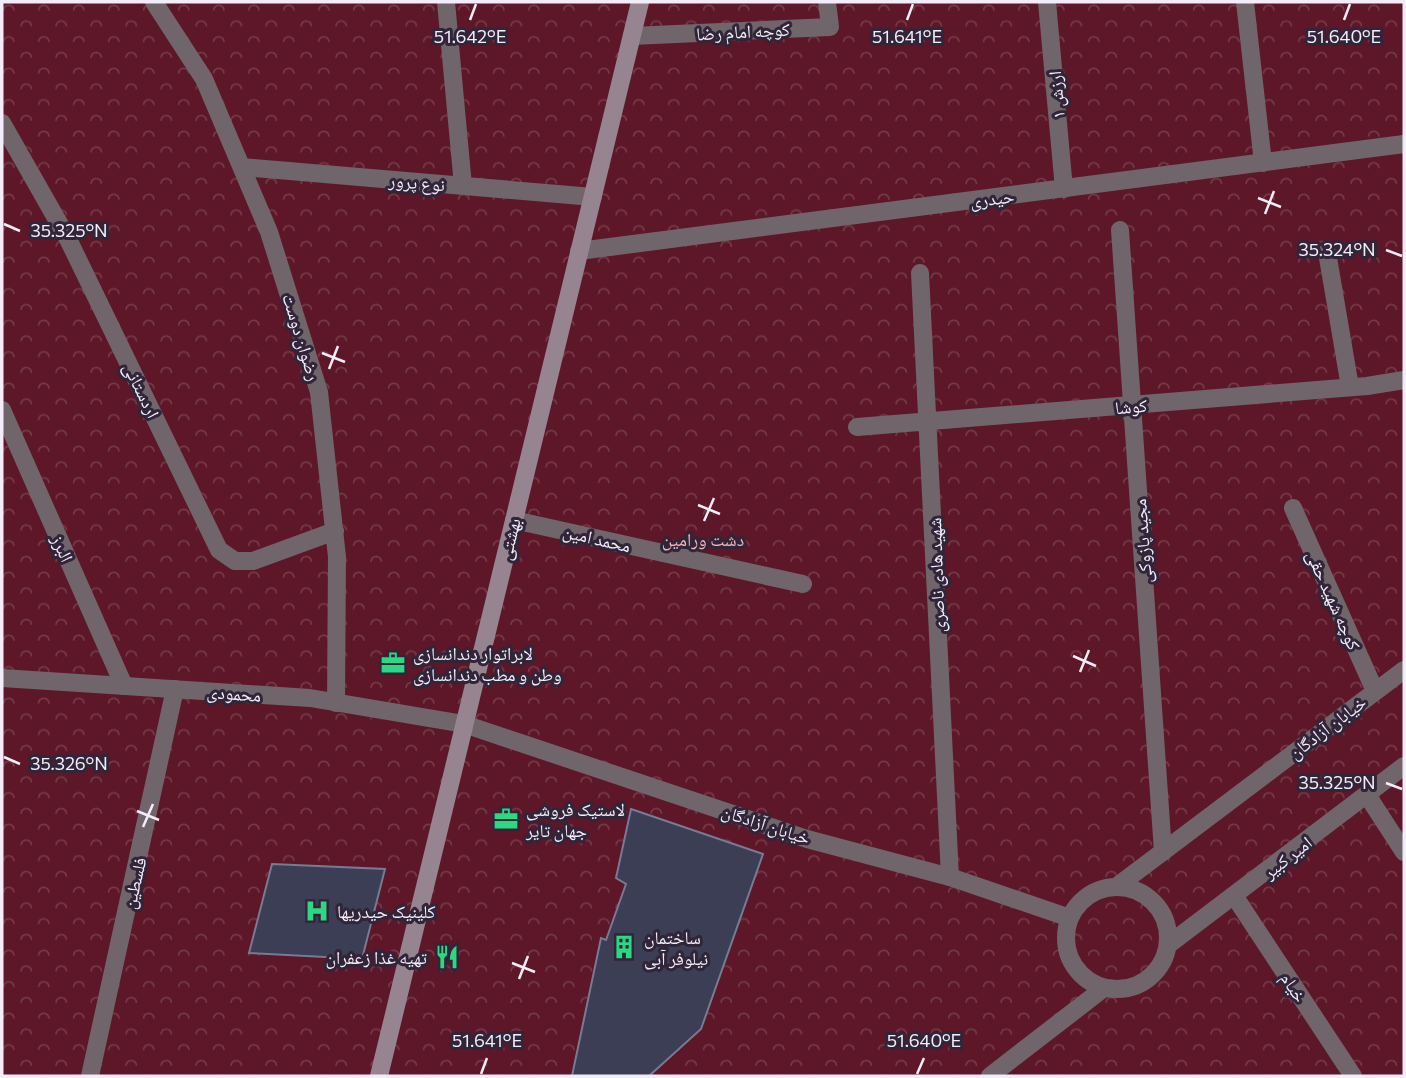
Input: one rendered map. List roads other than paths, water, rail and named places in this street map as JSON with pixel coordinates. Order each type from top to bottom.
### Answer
[{"type":"main road","name":"بهشتی","points":[[379,1076],[640,2]]},
{"type":"street","name":"رضوان دوست","points":[[153,2],[204,79],[270,232],[319,392],[337,557],[336,703]]},
{"type":"street","points":[[446,2],[463,186]]},
{"type":"street","name":"کوچه امام رضا","points":[[632,36],[830,27],[827,2]]},
{"type":"street","name":"ارزش ۱","points":[[1047,2],[1064,189]]},
{"type":"street","points":[[1245,2],[1263,163]]},
{"type":"street","name":"اردستانی","points":[[2,123],[68,239],[219,550],[234,561],[253,561],[335,531]]},
{"type":"street","name":"حیدری","points":[[579,251],[1404,144]]},
{"type":"street","name":"نوع پرور","points":[[242,167],[593,197]]},
{"type":"street","name":"مجید پازوکی","points":[[1120,230],[1163,852]]},
{"type":"street","points":[[1327,252],[1350,387]]},
{"type":"street","name":"شهید هادی ناصری","points":[[920,273],[930,421],[950,877]]},
{"type":"street","name":"کوشا","points":[[857,427],[1133,406],[1404,380]]},
{"type":"street","name":"البرز","points":[[2,410],[124,686]]},
{"type":"street","name":"کوچه شهید حقی","points":[[1293,508],[1375,691]]},
{"type":"street","name":"محمد امین","points":[[514,520],[803,584]]},
{"type":"street","name":"خیابان آزادگان","points":[[1116,887],[1404,670]]},
{"type":"street","name":"محمودی","points":[[2,678],[310,698],[464,724]]},
{"type":"street","name":"فلسطین","points":[[90,1076],[175,689]]},
{"type":"street","name":"خیابان آزادگان","points":[[464,724],[807,839],[950,877],[1070,918]]},
{"type":"street","name":"امیر کبیر","points":[[1168,945],[1235,897],[1404,766]]},
{"type":"street","points":[[1367,795],[1404,852]]},
{"type":"street","points":[[1116,887],[1133,890],[1149,898],[1161,911],[1167,928],[1168,945],[1163,961],[1145,981],[1121,989],[1104,988],[1088,980],[1071,960],[1066,935],[1070,918],[1088,895],[1116,887]]},
{"type":"street","name":"خیام","points":[[1235,897],[1353,1076]]},
{"type":"street","points":[[990,1076],[1104,988]]},
{"type":"place","name":"لابراتوار دندانسازی وطن و مطب دندانسازی","points":[[393,663]]},
{"type":"place","name":"لاستیک فروشی جهان تایر","points":[[506,819]]},
{"type":"place","name":"کلینیک حیدریها","points":[[317,911]]},
{"type":"place","name":"ساختمان نیلوفر آبی","points":[[624,947]]},
{"type":"place","name":"تهیه غذا زعفران","points":[[447,957]]},
{"type":"park label","name":"دشت ورامین","points":[[703,539]]}]
